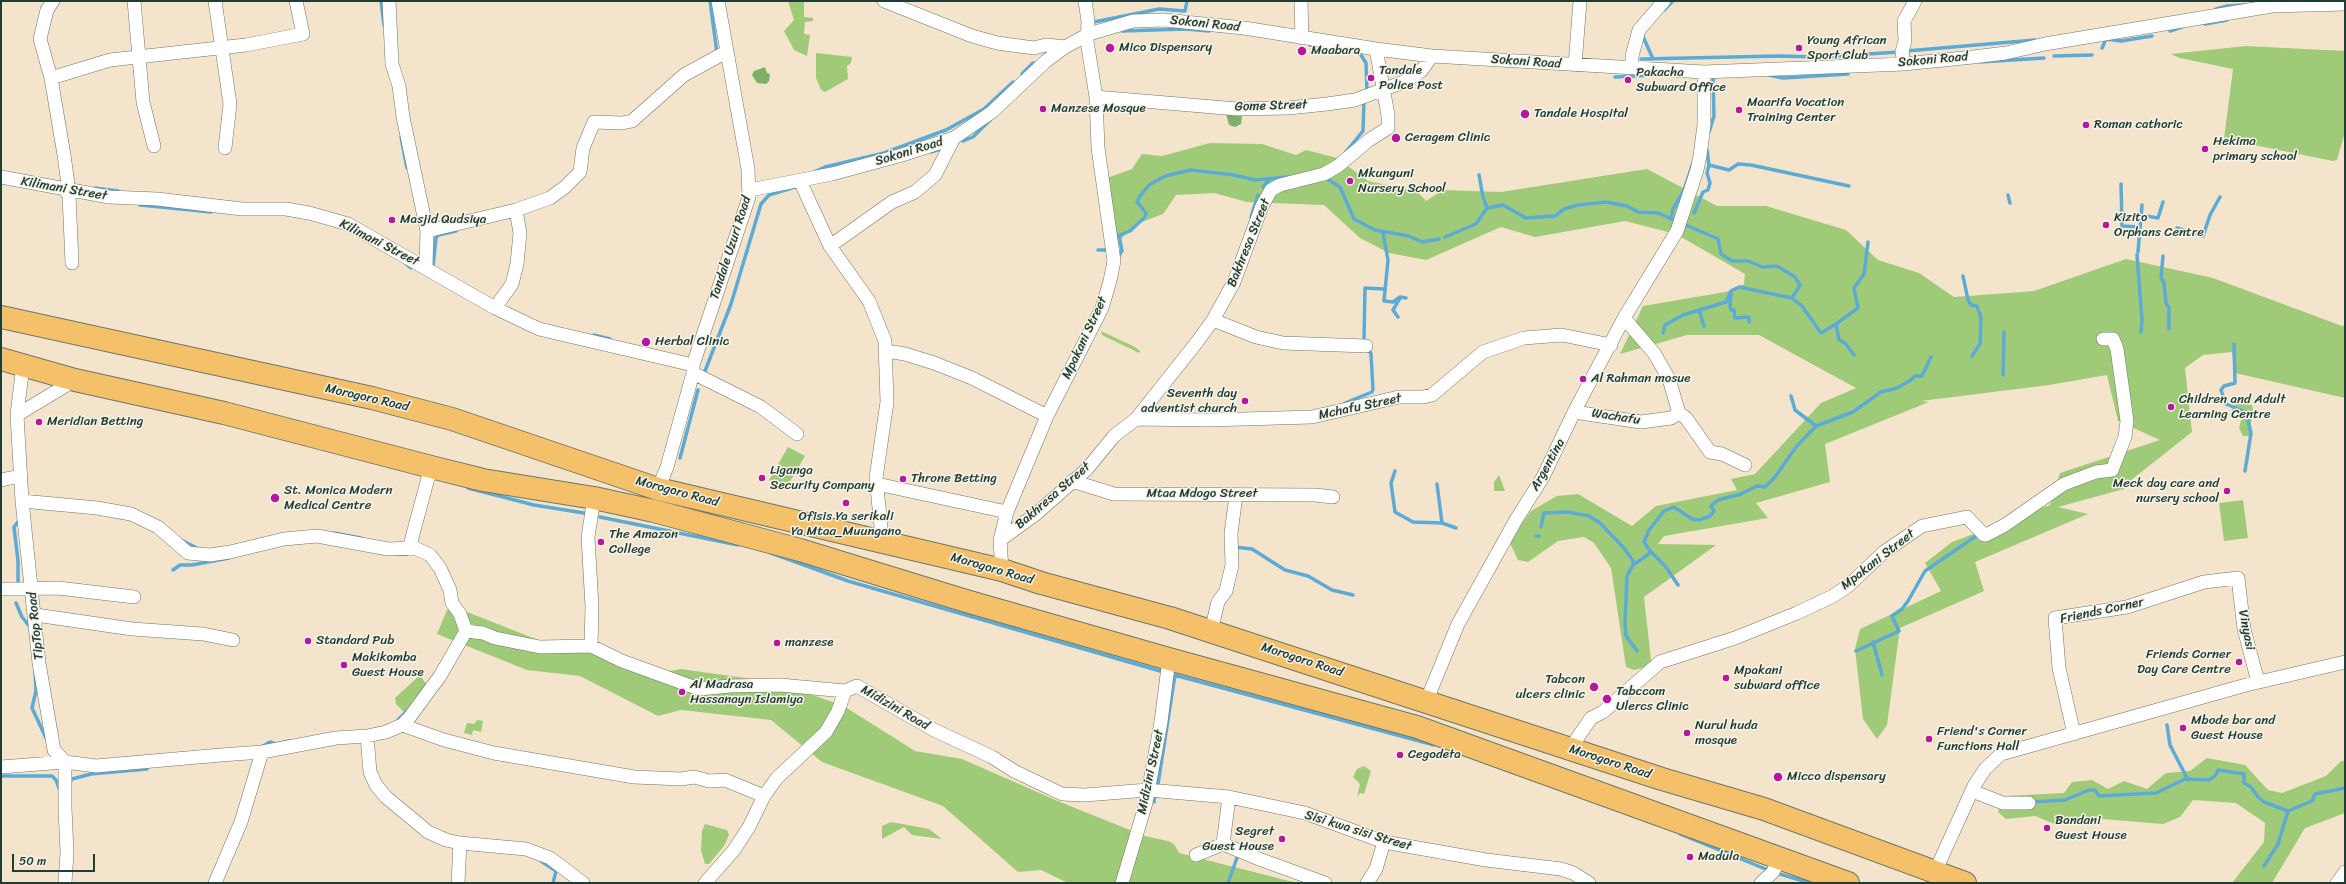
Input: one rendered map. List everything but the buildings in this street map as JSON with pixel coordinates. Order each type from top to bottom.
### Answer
[{"type":"highway","name":"Morogoro Road","points":[[1,317],[372,398],[452,419],[658,489],[1002,570],[1022,578],[1211,631],[1662,779],[1764,809],[1965,883]]},
{"type":"highway","name":"Morogoro Road","points":[[1,359],[75,380],[224,413],[483,480],[594,498],[696,522],[800,550],[966,601],[1169,659],[1417,727],[1848,883]]},
{"type":"street","points":[[52,1],[47,10],[40,39],[51,78],[68,184],[63,188],[69,196],[72,263]]},
{"type":"street","points":[[134,1],[144,102],[154,146]]},
{"type":"street","points":[[215,1],[230,104],[225,148]]},
{"type":"street","points":[[51,78],[97,63],[222,46],[246,45],[303,34],[296,1]]},
{"type":"street","points":[[389,1],[392,64],[399,86],[403,117],[427,231],[426,267]]},
{"type":"street","name":"Tandale Uzuri Road","points":[[658,489],[667,467],[693,369],[749,198],[750,190],[748,169],[718,1]]},
{"type":"street","points":[[884,1],[972,36],[997,43],[1034,48],[1046,45],[1065,47]]},
{"type":"street","name":"Mpakani Street","points":[[1002,570],[1000,540],[1007,512],[1047,416],[1102,308],[1114,261],[1098,148],[1096,96],[1087,41],[1089,34],[1085,1]]},
{"type":"street","points":[[1301,1],[1302,38]]},
{"type":"street","points":[[1575,65],[1580,1]]},
{"type":"street","points":[[1632,68],[1632,56],[1639,30],[1664,1]]},
{"type":"street","points":[[1904,64],[1902,52],[1905,41],[1904,21],[1915,1]]},
{"type":"street","name":"Sokoni Road","points":[[750,190],[800,181],[902,155],[954,138],[992,112],[1046,61],[1065,47],[1089,34],[1133,21],[1164,20],[1244,28],[1302,38],[1432,56],[1704,72],[1904,64],[2006,53],[2045,44],[2272,6],[2345,4]]},
{"type":"street","name":"Bakhresa Street","points":[[1000,540],[1036,514],[1087,469],[1114,436],[1136,419],[1213,320],[1234,282],[1262,206],[1272,190],[1280,185],[1324,174],[1338,166],[1369,140],[1386,130],[1389,121],[1376,49]]},
{"type":"street","points":[[427,231],[516,210],[550,198],[565,187],[580,172],[583,148],[594,122],[613,123],[632,121],[684,75],[726,52]]},
{"type":"street","name":"Gome Street","points":[[1096,96],[1236,109],[1288,108],[1355,100],[1375,94],[1383,89],[1406,81],[1421,71],[1432,56]]},
{"type":"street","name":"Argentina","points":[[1426,702],[1458,624],[1517,518],[1543,477],[1574,412],[1611,345],[1624,318],[1677,231],[1697,170],[1703,139],[1704,72]]},
{"type":"street","points":[[830,246],[892,202],[915,192],[935,175],[954,138]]},
{"type":"street","name":"Kilimani Street","points":[[1,177],[109,198],[157,199],[242,209],[286,209],[309,213],[348,224],[426,267],[495,308],[539,329],[693,369],[761,407],[797,434]]},
{"type":"street","points":[[800,181],[830,246],[868,301],[880,326],[887,351],[887,402],[877,484],[881,527],[880,542]]},
{"type":"street","points":[[495,308],[512,284],[517,264],[520,233],[516,210]]},
{"type":"street","points":[[1624,318],[1657,358],[1669,379],[1679,413],[1686,418],[1710,452],[1722,454],[1745,465]]},
{"type":"street","points":[[1213,320],[1256,337],[1283,343],[1366,346]]},
{"type":"street","name":"Mchafu Street","points":[[1136,419],[1208,420],[1312,417],[1399,397],[1423,397],[1432,395],[1483,352],[1524,338],[1562,334],[1611,345]]},
{"type":"street","name":"Mpakani Street","points":[[1570,749],[1591,718],[1604,712],[1660,662],[1736,638],[1797,614],[1833,596],[1848,586],[1884,552],[1922,526],[1967,518],[1984,535],[1986,535],[2005,525],[2032,504],[2064,484],[2096,472],[2112,470],[2125,437],[2127,421],[2117,349],[2113,339],[2103,340]]},
{"type":"street","points":[[887,351],[905,354],[934,363],[972,378],[1047,416]]},
{"type":"street","name":"TipTop Road","points":[[23,365],[17,414],[22,501],[36,615],[39,663],[54,750],[65,762]]},
{"type":"street","points":[[17,414],[75,380]]},
{"type":"street","name":"Wachafu","points":[[1574,412],[1641,422],[1671,418],[1679,413]]},
{"type":"street","points":[[409,549],[427,482],[435,468]]},
{"type":"street","points":[[1,480],[21,476]]},
{"type":"street","name":"Mtaa Mdogo Street","points":[[1072,481],[1114,494],[1236,496],[1307,495],[1333,497]]},
{"type":"street","points":[[877,484],[1007,512]]},
{"type":"street","points":[[1211,631],[1218,602],[1226,591],[1232,565],[1231,533],[1236,496]]},
{"type":"street","points":[[592,646],[592,607],[588,537],[594,498]]},
{"type":"street","points":[[1,767],[65,762],[96,766],[262,752],[336,738],[367,736],[386,732],[402,725],[440,676],[466,631],[460,614],[452,603],[446,581],[435,561],[424,551],[415,548],[388,549],[317,536],[284,539],[230,552],[210,555],[188,553],[158,527],[131,514],[97,508],[22,501]]},
{"type":"street","name":"Vinyasi","points":[[2238,578],[2244,630],[2258,682]]},
{"type":"street","name":"Friends Corner","points":[[2074,734],[2059,668],[2055,618],[2127,607],[2204,582],[2238,578]]},
{"type":"street","points":[[1,589],[32,590],[58,588],[134,598]]},
{"type":"street","points":[[36,615],[124,628],[203,634],[233,640]]},
{"type":"street","points":[[466,631],[483,633],[495,638],[540,647],[592,646],[622,661],[699,690],[730,686],[780,685],[845,691]]},
{"type":"street","name":"Midizini Street","points":[[1122,883],[1148,790],[1161,722],[1169,659]]},
{"type":"street","points":[[1935,872],[1972,791],[1985,769],[2001,754],[2258,682],[2345,662]]},
{"type":"street","name":"Midizini Road","points":[[705,883],[734,850],[746,833],[764,796],[787,767],[826,732],[838,711],[845,691],[851,686],[861,686],[919,722],[992,757],[1014,771],[1053,791],[1068,795],[1085,795],[1148,790]]},
{"type":"street","points":[[402,725],[444,740],[494,752],[634,777],[681,779],[694,777],[709,781],[725,780],[764,796]]},
{"type":"street","points":[[367,736],[370,772],[376,786],[386,797],[428,832],[446,840],[460,843],[526,848],[550,858],[583,883]]},
{"type":"street","points":[[214,883],[240,822],[262,752]]},
{"type":"street","points":[[65,762],[67,853],[65,883]]},
{"type":"street","name":"Sisi kwa sisi Street","points":[[1148,790],[1229,797],[1305,813],[1384,842],[1486,860],[1561,869],[1573,873],[1589,883]]},
{"type":"street","points":[[1972,791],[2003,803],[2029,803]]},
{"type":"street","points":[[1224,844],[1229,797]]},
{"type":"street","points":[[1367,883],[1376,869],[1384,842]]},
{"type":"street","points":[[458,883],[460,843]]},
{"type":"street","points":[[1196,855],[1224,844],[1259,859],[1325,883]]},
{"type":"street","points":[[1761,883],[1773,872],[1780,858]]},
{"type":"street","points":[[2338,883],[2345,872]]},
{"type":"green space","points":[[788,1],[804,1],[804,17],[813,18],[813,21],[805,22],[804,34],[810,35],[807,56],[794,50],[784,31],[794,20]]},
{"type":"green space","points":[[2246,46],[2345,51],[2345,132],[2337,160],[2333,161],[2224,139],[2233,69],[2180,58],[2171,54]]},
{"type":"green space","points":[[816,53],[852,57],[851,63],[847,66],[848,79],[825,92],[821,90],[816,78]]},
{"type":"green space","points":[[765,67],[767,73],[770,74],[769,81],[766,84],[757,83],[752,75],[754,71]]},
{"type":"green space","points":[[1226,114],[1242,115],[1241,124],[1235,127],[1229,125]]},
{"type":"green space","points":[[1210,143],[1262,144],[1296,155],[1306,150],[1337,158],[1368,181],[1417,191],[1426,201],[1443,190],[1501,192],[1647,169],[1717,206],[1766,206],[1846,230],[1878,260],[1919,273],[1954,297],[2034,291],[2126,259],[2213,278],[2342,326],[2345,325],[2345,398],[2235,373],[2232,352],[2203,355],[2185,368],[2192,432],[2130,481],[2124,489],[2058,507],[2088,514],[1975,562],[1984,591],[1900,628],[1887,725],[1877,739],[1863,719],[1855,649],[1860,629],[1941,591],[1925,563],[1952,542],[2050,505],[2060,473],[2160,440],[2118,421],[2107,375],[2049,385],[1921,401],[1929,402],[1825,444],[1830,482],[1756,503],[1768,518],[1664,536],[1658,544],[1716,545],[1644,597],[1651,660],[1683,658],[1634,670],[1626,667],[1611,568],[1594,543],[1584,537],[1558,541],[1528,562],[1518,560],[1509,541],[1531,511],[1557,496],[1578,494],[1632,526],[1656,506],[1737,490],[1731,479],[1755,474],[1821,403],[1856,388],[1759,335],[1687,335],[1620,354],[1643,306],[1731,291],[1744,284],[1745,274],[1676,234],[1625,221],[1535,237],[1501,227],[1426,260],[1389,253],[1360,238],[1324,205],[1247,202],[1214,193],[1176,195],[1163,214],[1139,223],[1117,242],[1104,179],[1132,169],[1142,154],[1162,156]]},
{"type":"green space","points":[[1101,331],[1135,347],[1140,351],[1139,353],[1102,335]]},
{"type":"green space","points":[[2243,403],[2252,405],[2253,410],[2249,436],[2243,436],[2239,428],[2243,413],[2231,410],[2235,404]]},
{"type":"green space","points":[[788,447],[805,456],[785,490],[769,480]]},
{"type":"green space","points":[[1499,475],[1505,491],[1494,491],[1494,482]]},
{"type":"green space","points":[[2243,500],[2248,538],[2224,541],[2219,503]]},
{"type":"green space","points":[[457,608],[551,645],[584,648],[659,673],[681,669],[773,682],[842,705],[915,751],[962,759],[1060,802],[1145,836],[1168,841],[1174,844],[1179,853],[1297,883],[1068,883],[1041,870],[1018,872],[943,806],[822,762],[771,720],[681,710],[658,716],[580,676],[527,670],[437,634],[447,610]]},
{"type":"green space","points":[[420,675],[431,691],[408,716],[396,704],[395,698]]},
{"type":"green space","points":[[477,720],[483,721],[481,732],[473,730],[472,735],[464,733],[467,723],[474,724]]},
{"type":"green space","points":[[2207,758],[2245,765],[2268,790],[2282,793],[2326,776],[2341,761],[2345,761],[2345,813],[2305,828],[2272,883],[2232,883],[2264,842],[2265,823],[2236,803],[2193,800],[2180,817],[2163,824],[2102,819],[2057,825],[2035,816],[2006,819],[1998,812],[2004,796],[2064,793],[2072,782],[2092,780],[2108,789],[2124,781],[2147,789],[2166,773],[2190,771]]},
{"type":"green space","points":[[1364,766],[1371,771],[1364,794],[1360,793],[1357,797],[1360,784],[1353,777],[1357,769]]},
{"type":"green space","points":[[891,822],[929,829],[942,839],[912,835],[904,827],[882,839],[882,826]]},
{"type":"green space","points":[[705,824],[727,830],[729,835],[724,846],[709,864],[705,864],[701,850],[702,831]]},
{"type":"waterway","points":[[381,1],[384,25]]},
{"type":"waterway","points":[[710,1],[717,53]]},
{"type":"waterway","points":[[1093,19],[1094,22],[1159,9],[1185,11],[1187,1]]},
{"type":"waterway","points":[[1664,10],[1673,1]]},
{"type":"waterway","points":[[2216,9],[2227,6],[2243,5]]},
{"type":"waterway","points":[[2205,24],[2227,20]]},
{"type":"waterway","points":[[2170,31],[2182,27]]},
{"type":"waterway","points":[[1122,31],[1186,29],[1209,31]]},
{"type":"waterway","points":[[1642,34],[1653,59]]},
{"type":"waterway","points":[[2102,48],[2106,39],[2121,41],[2152,36]]},
{"type":"waterway","points":[[1906,51],[2035,40]]},
{"type":"waterway","points":[[1310,45],[1334,49]]},
{"type":"waterway","points":[[1354,51],[1361,55],[1366,63],[1367,93]]},
{"type":"waterway","points":[[1641,59],[1779,56],[1819,57],[1899,52]]},
{"type":"waterway","points":[[2054,56],[2092,55]]},
{"type":"waterway","points":[[1980,62],[2044,58]]},
{"type":"waterway","points":[[1022,74],[1033,63],[1036,64]]},
{"type":"waterway","points":[[1769,75],[1783,78],[1848,74]]},
{"type":"waterway","points":[[1615,77],[1655,75]]},
{"type":"waterway","points":[[1709,132],[1714,116],[1713,77],[1715,77]]},
{"type":"waterway","points":[[814,172],[825,167],[884,153],[946,130],[984,109],[1013,82]]},
{"type":"waterway","points":[[1345,153],[1363,131],[1364,100]]},
{"type":"waterway","points":[[963,141],[973,137],[990,120]]},
{"type":"waterway","points":[[401,137],[407,168]]},
{"type":"waterway","points":[[931,152],[944,148]]},
{"type":"waterway","points":[[1694,213],[1703,192],[1708,190],[1710,183],[1707,173],[1709,165],[1707,150]]},
{"type":"waterway","points":[[1671,219],[1673,209],[1684,190],[1693,163]]},
{"type":"waterway","points":[[1709,165],[1729,170],[1738,164],[1751,165],[1849,186]]},
{"type":"waterway","points":[[1115,237],[1130,231],[1145,217],[1146,213],[1137,202],[1149,185],[1165,176],[1191,170],[1234,175],[1255,180],[1287,177]]},
{"type":"waterway","points":[[1479,175],[1483,197],[1487,208]]},
{"type":"waterway","points":[[1324,177],[1340,187],[1354,219],[1375,230],[1409,236],[1422,242],[1439,239]]},
{"type":"waterway","points":[[1263,187],[1270,179]]},
{"type":"waterway","points":[[2121,184],[2122,226],[2140,227]]},
{"type":"waterway","points":[[95,188],[118,191]]},
{"type":"waterway","points":[[705,371],[731,304],[761,204],[769,195],[792,188]]},
{"type":"waterway","points":[[1251,217],[1258,195]]},
{"type":"waterway","points":[[2008,195],[2010,203]]},
{"type":"waterway","points":[[2177,228],[2203,236],[2210,215],[2220,197]]},
{"type":"waterway","points":[[1445,237],[1476,224],[1487,208],[1503,205],[1526,218],[1555,216],[1564,209],[1578,205],[1606,202],[1627,206],[1638,212],[1658,213],[1718,239],[1721,254],[1732,261],[1748,261],[1762,267],[1777,266],[1795,277],[1800,285],[1792,298],[1802,306],[1821,333],[1836,324],[1839,340],[1845,343],[1854,355]]},
{"type":"waterway","points":[[2141,215],[2158,218],[2163,202]]},
{"type":"waterway","points":[[140,205],[211,212]]},
{"type":"waterway","points":[[2138,252],[2142,205]]},
{"type":"waterway","points":[[435,268],[433,267],[436,238],[438,235],[456,231]]},
{"type":"waterway","points":[[1383,233],[1388,260],[1384,301],[1393,302],[1400,297],[1406,298]]},
{"type":"waterway","points":[[1117,258],[1122,251],[1119,235]]},
{"type":"waterway","points":[[1836,324],[1858,308],[1854,288],[1864,274],[1868,242]]},
{"type":"waterway","points":[[1098,250],[1105,250],[1109,246]]},
{"type":"waterway","points":[[2137,255],[2142,320],[2141,332]]},
{"type":"waterway","points":[[2163,256],[2161,278],[2164,283],[2166,303],[2169,308],[2169,329]]},
{"type":"waterway","points":[[405,263],[411,268]]},
{"type":"waterway","points":[[1963,276],[1968,300],[1971,305],[1977,306],[1981,318],[1980,344],[1972,356]]},
{"type":"waterway","points":[[1663,333],[1665,325],[1683,315],[1726,302],[1731,291],[1739,287],[1792,298]]},
{"type":"waterway","points":[[1345,403],[1372,392],[1371,354],[1364,339],[1365,288],[1384,289]]},
{"type":"waterway","points":[[1731,293],[1730,306],[1731,310],[1734,310],[1735,318],[1749,317],[1749,322]]},
{"type":"waterway","points":[[1398,317],[1393,310],[1400,298]]},
{"type":"waterway","points":[[1699,310],[1704,326]]},
{"type":"waterway","points":[[2003,375],[2004,332]]},
{"type":"waterway","points":[[594,335],[610,339]]},
{"type":"waterway","points":[[2234,344],[2235,383],[2224,386],[2221,390],[2226,404],[2246,412],[2251,433],[2245,471]]},
{"type":"waterway","points":[[1791,396],[1795,410],[1816,426],[1853,412],[1881,392],[1897,388],[1915,376],[1922,376],[1931,357]]},
{"type":"waterway","points":[[680,458],[698,390]]},
{"type":"waterway","points":[[1541,527],[1544,513],[1568,512],[1589,516],[1600,523],[1624,548],[1633,561],[1633,565],[1649,554],[1650,551],[1644,542],[1649,530],[1664,511],[1674,507],[1692,519],[1699,520],[1710,516],[1714,511],[1711,506],[1718,500],[1741,494],[1757,486],[1765,487],[1775,477],[1796,447],[1816,426]]},
{"type":"waterway","points":[[1395,471],[1391,483],[1395,512],[1413,522],[1442,523],[1456,528]]},
{"type":"waterway","points":[[1437,484],[1442,523]]},
{"type":"waterway","points":[[468,488],[534,505],[584,513]]},
{"type":"waterway","points":[[600,517],[738,545]]},
{"type":"waterway","points":[[18,586],[18,561],[14,527],[20,519]]},
{"type":"waterway","points":[[334,533],[361,538]]},
{"type":"waterway","points":[[1856,651],[1899,631],[1892,616],[1902,609],[1908,601],[1925,571],[1979,534]]},
{"type":"waterway","points":[[181,540],[199,549]]},
{"type":"waterway","points":[[1234,547],[1252,549],[1285,570],[1308,576],[1332,590],[1353,595]]},
{"type":"waterway","points":[[1650,551],[1666,567],[1678,585]]},
{"type":"waterway","points":[[771,553],[848,581],[1167,673],[1434,745]]},
{"type":"waterway","points":[[173,570],[180,565],[192,565],[229,558]]},
{"type":"waterway","points":[[1633,565],[1627,576],[1625,622],[1626,636],[1637,651]]},
{"type":"waterway","points":[[16,603],[22,617],[30,627]]},
{"type":"waterway","points":[[1873,642],[1882,675]]},
{"type":"waterway","points":[[35,669],[36,691],[32,708],[46,738]]},
{"type":"waterway","points":[[1158,784],[1175,675]]},
{"type":"waterway","points":[[397,721],[407,711]]},
{"type":"waterway","points":[[2167,725],[2170,745],[2188,780]]},
{"type":"waterway","points":[[263,746],[270,742],[276,744],[289,741]]},
{"type":"waterway","points":[[69,784],[72,779],[91,774],[147,769]]},
{"type":"waterway","points":[[2032,802],[2065,800],[2089,790],[2095,790],[2099,796],[2156,793],[2185,779],[2209,780],[2215,776],[2218,770],[2244,774],[2244,783],[2251,787],[2258,797],[2264,802],[2288,811],[2312,801],[2315,794],[2345,788]]},
{"type":"waterway","points":[[1,776],[52,776],[56,780],[60,791]]},
{"type":"waterway","points":[[1154,802],[1155,793]]},
{"type":"waterway","points":[[2264,866],[2278,844],[2288,811]]},
{"type":"waterway","points":[[1680,834],[1773,872],[1810,883]]},
{"type":"waterway","points":[[1228,883],[1238,855]]},
{"type":"waterway","points":[[541,861],[556,871],[553,883]]},
{"type":"place","name":"Mico Dispensary","points":[[1110,48]]},
{"type":"place","name":"Young African Sport Club","points":[[1799,48]]},
{"type":"place","name":"Maabara","points":[[1302,51]]},
{"type":"place","name":"Tandale Police Post","points":[[1371,78]]},
{"type":"place","name":"Pakacha Subward Office","points":[[1628,80]]},
{"type":"place","name":"Manzese Mosque","points":[[1043,109]]},
{"type":"place","name":"Maarifa Vocation Training Center","points":[[1739,110]]},
{"type":"place","name":"Tandale Hospital","points":[[1525,114]]},
{"type":"place","name":"Roman cathoric","points":[[2086,125]]},
{"type":"place","name":"Ceragem Clinic","points":[[1396,138]]},
{"type":"place","name":"Hekima primary school","points":[[2205,149]]},
{"type":"place","name":"Mkunguni Nursery School","points":[[1350,181]]},
{"type":"place","name":"Masjid Qudsiya","points":[[392,220]]},
{"type":"place","name":"Kizito Orphans Centre","points":[[2106,225]]},
{"type":"place","name":"Herbal Clinic","points":[[646,342]]},
{"type":"place","name":"Al Rahman mosue","points":[[1583,379]]},
{"type":"place","name":"Seventh day adventist church","points":[[1245,401]]},
{"type":"place","name":"Children and Adult Learning Centre","points":[[2171,407]]},
{"type":"place","name":"Meridian Betting","points":[[39,422]]},
{"type":"place","name":"Liganga Security Company","points":[[762,478]]},
{"type":"place","name":"Throne Betting","points":[[903,479]]},
{"type":"place","name":"Meck day care and nursery school","points":[[2227,491]]},
{"type":"place","name":"St. Monica Modern Medical Centre","points":[[275,498]]},
{"type":"place","name":"Ofisis Ya serikali Ya Mtaa_Muungano","points":[[846,503]]},
{"type":"place","name":"The Amazon College","points":[[601,542]]},
{"type":"place","name":"Standard Pub","points":[[308,641]]},
{"type":"place","name":"manzese","points":[[777,643]]},
{"type":"place","name":"Friends Corner Day Care Centre","points":[[2239,662]]},
{"type":"place","name":"Makikomba Guest House","points":[[344,665]]},
{"type":"place","name":"Mpakani subward office","points":[[1726,678]]},
{"type":"place","name":"Tabcon ulcers clinic","points":[[1594,687]]},
{"type":"place","name":"Al Madrasa Hassanayn Islamiya","points":[[682,692]]},
{"type":"place","name":"Tabccom Ulercs Clinic","points":[[1607,699]]},
{"type":"place","name":"Mbode bar and Guest House","points":[[2183,728]]},
{"type":"place","name":"Nurul huda mosque","points":[[1687,733]]},
{"type":"place","name":"Friend's Corner Functions Hall","points":[[1929,739]]},
{"type":"place","name":"Cegodeta","points":[[1400,755]]},
{"type":"place","name":"Micco dispensary","points":[[1778,777]]},
{"type":"place","name":"Bandani Guest House","points":[[2047,828]]},
{"type":"place","name":"Segret Guest House","points":[[1282,839]]},
{"type":"place","name":"Madula","points":[[1690,857]]}]
